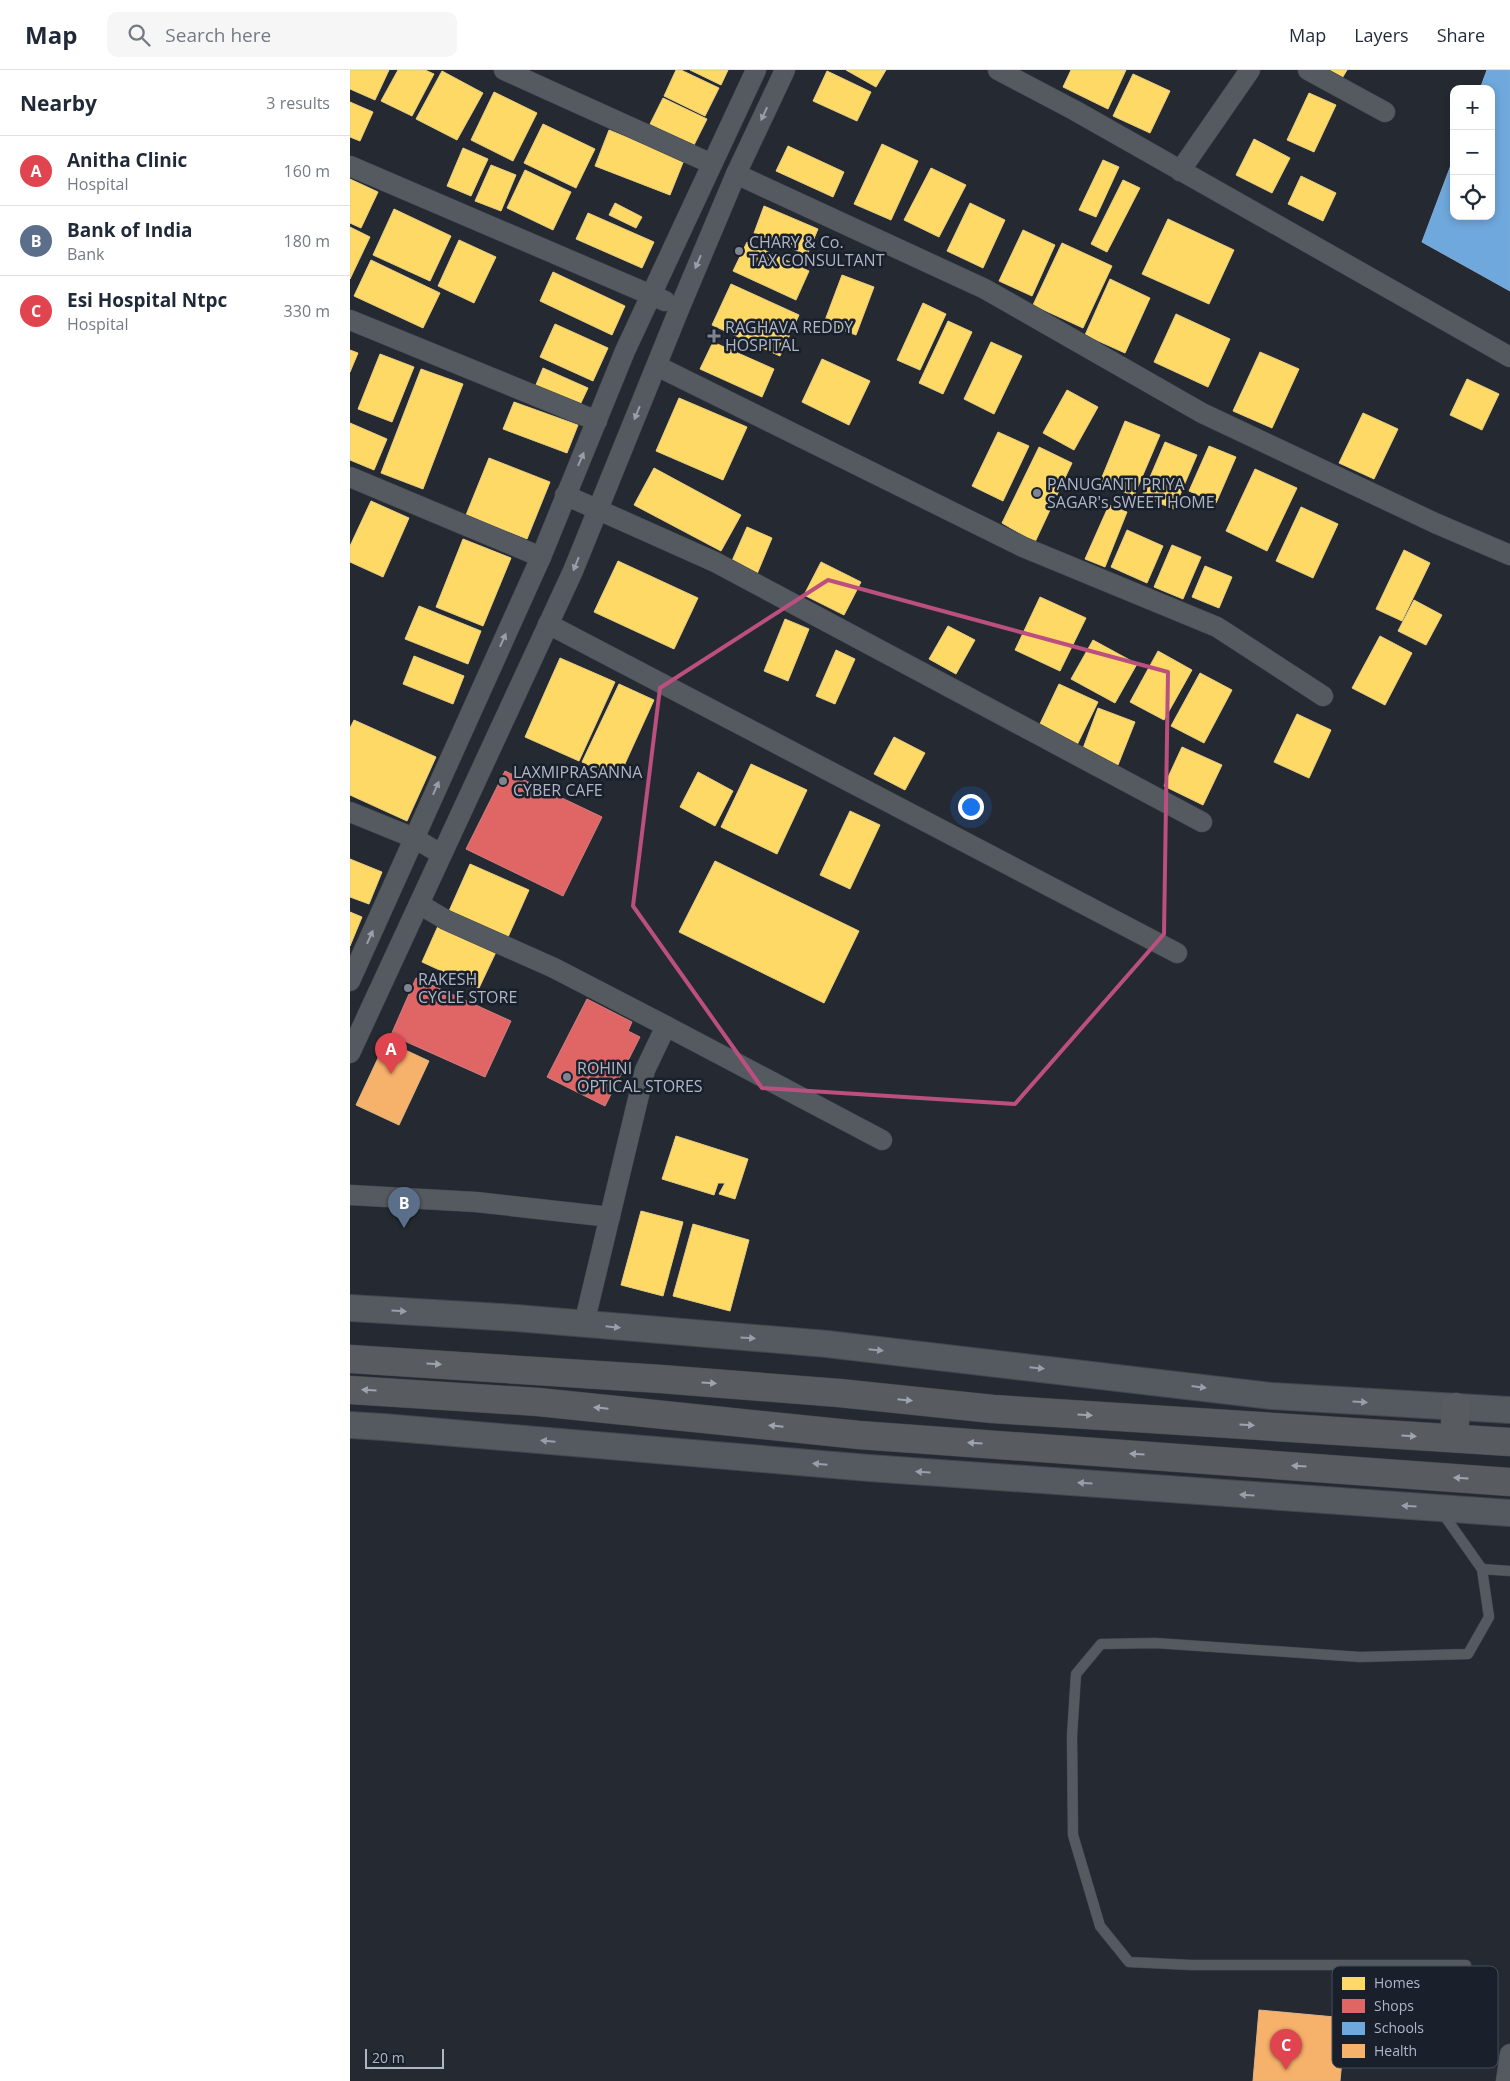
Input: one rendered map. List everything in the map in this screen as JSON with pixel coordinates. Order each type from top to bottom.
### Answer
[{"type":"highway","points":[[350,1359],[661,1379],[839,1393],[993,1409],[1510,1442]]},
{"type":"highway","points":[[350,1390],[538,1402],[859,1434],[1510,1482]]},
{"type":"highway","points":[[1454,1438],[1456,1407]]},
{"type":"street","points":[[504,70],[712,164]]},
{"type":"street","points":[[350,981],[541,557],[625,351],[756,70]]},
{"type":"street","points":[[350,1053],[573,571],[680,306],[736,174],[785,70]]},
{"type":"street","points":[[998,70],[1021,75],[1180,171],[1510,357]]},
{"type":"street","points":[[1180,171],[1250,70]]},
{"type":"street","points":[[1308,70],[1385,112]]},
{"type":"street","points":[[350,166],[652,296],[680,306]]},
{"type":"street","points":[[736,174],[985,290],[1202,413],[1435,523],[1510,555]]},
{"type":"street","points":[[350,320],[597,422]]},
{"type":"street","points":[[657,366],[1023,547],[1217,627],[1323,696]]},
{"type":"street","points":[[350,476],[541,557]]},
{"type":"street","points":[[566,495],[715,562],[1202,822]]},
{"type":"street","points":[[548,624],[1177,953]]},
{"type":"street","points":[[350,812],[414,838],[441,854]]},
{"type":"street","points":[[418,904],[446,920],[554,968],[882,1140]]},
{"type":"street","points":[[584,1324],[645,1070],[666,1026]]},
{"type":"street","points":[[350,1195],[476,1202],[610,1217]]},
{"type":"street","points":[[350,1308],[584,1324],[827,1344],[1272,1396],[1510,1410]]},
{"type":"street","points":[[350,1425],[868,1468],[1510,1513]]},
{"type":"street","points":[[1506,2081],[1510,2054]]},
{"type":"lane","points":[[1438,1508],[1482,1569],[1489,1617],[1468,1654],[1360,1657],[1154,1642],[1101,1644],[1076,1674],[1072,1736],[1073,1835],[1100,1926],[1129,1962],[1191,1965],[1466,1965]]},
{"type":"lane","points":[[1482,1569],[1510,1571]]},
{"type":"highlighted area","points":[[828,580],[1168,672],[1164,934],[1015,1104],[762,1088],[633,906],[660,688]]},
{"type":"building: Homes","points":[[350,70],[389,70],[375,100],[350,89]]},
{"type":"building: Homes","points":[[398,70],[425,70],[434,74],[412,116],[381,101]]},
{"type":"building: Homes","points":[[676,70],[681,70],[719,88],[705,116],[664,96]]},
{"type":"building: Homes","points":[[690,70],[728,70],[721,85]]},
{"type":"building: Homes","points":[[846,70],[886,70],[876,87]]},
{"type":"building: Homes","points":[[1071,70],[1126,70],[1108,109],[1063,87]]},
{"type":"building: Homes","points":[[1325,70],[1347,70],[1341,80]]},
{"type":"building: Homes","points":[[442,71],[483,93],[457,140],[416,119]]},
{"type":"building: Homes","points":[[827,71],[871,92],[857,121],[813,101]]},
{"type":"building: Homes","points":[[1133,74],[1170,91],[1150,133],[1113,116]]},
{"type":"building: Homes","points":[[494,92],[537,113],[513,161],[471,140]]},
{"type":"building: Homes","points":[[1309,93],[1336,105],[1314,152],[1287,140]]},
{"type":"building: Homes","points":[[663,98],[707,119],[694,145],[650,124]]},
{"type":"building: Homes","points":[[1510,99],[1510,194],[1488,251],[1456,239],[1463,220],[1495,220],[1495,138]]},
{"type":"building: Homes","points":[[350,102],[373,112],[360,141],[350,137]]},
{"type":"building: Homes","points":[[543,124],[595,149],[576,188],[524,163]]},
{"type":"building: Homes","points":[[609,130],[684,160],[670,195],[595,166]]},
{"type":"building: Homes","points":[[1254,139],[1290,158],[1272,193],[1236,175]]},
{"type":"building: Homes","points":[[882,144],[918,161],[891,220],[854,204]]},
{"type":"building: Homes","points":[[788,146],[844,172],[833,197],[776,171]]},
{"type":"building: Homes","points":[[463,148],[488,159],[471,196],[447,186]]},
{"type":"building: Homes","points":[[1103,160],[1119,167],[1096,217],[1079,210]]},
{"type":"building: Homes","points":[[491,165],[516,175],[501,211],[475,201]]},
{"type":"building: Homes","points":[[931,168],[966,185],[939,237],[904,220]]},
{"type":"building: Homes","points":[[525,170],[571,192],[553,230],[507,208]]},
{"type":"building: Homes","points":[[1301,176],[1336,193],[1323,221],[1288,204]]},
{"type":"building: Homes","points":[[350,179],[378,192],[361,228],[350,223]]},
{"type":"building: Homes","points":[[1123,180],[1140,188],[1107,252],[1091,244]]},
{"type":"building: Homes","points":[[615,203],[642,217],[636,228],[609,215]]},
{"type":"building: Homes","points":[[970,203],[1005,220],[983,268],[947,251]]},
{"type":"building: Homes","points":[[764,206],[818,229],[807,255],[754,233]]},
{"type":"building: Homes","points":[[394,209],[451,236],[430,281],[373,255]]},
{"type":"building: Homes","points":[[588,213],[654,242],[642,268],[576,239]]},
{"type":"building: Homes","points":[[1168,219],[1234,250],[1209,304],[1142,274]]},
{"type":"building: Homes","points":[[350,227],[370,237],[350,279]]},
{"type":"building: Homes","points":[[1023,230],[1055,245],[1032,296],[999,281]]},
{"type":"building: Homes","points":[[459,240],[496,257],[474,303],[438,286]]},
{"type":"building: Homes","points":[[747,242],[809,271],[796,300],[733,271]]},
{"type":"building: Homes","points":[[1062,243],[1112,266],[1083,328],[1033,305]]},
{"type":"building: Homes","points":[[371,260],[440,293],[423,328],[354,296]]},
{"type":"building: Homes","points":[[553,272],[625,306],[612,335],[540,301]]},
{"type":"building: Homes","points":[[842,275],[874,287],[856,335],[824,323]]},
{"type":"building: Homes","points":[[1110,279],[1150,298],[1125,353],[1085,335]]},
{"type":"building: Homes","points":[[731,284],[799,315],[780,356],[712,325]]},
{"type":"building: Homes","points":[[923,303],[946,314],[920,370],[897,360]]},
{"type":"building: Homes","points":[[1176,314],[1230,339],[1208,387],[1154,362]]},
{"type":"building: Homes","points":[[948,321],[972,332],[943,394],[919,383]]},
{"type":"building: Homes","points":[[555,324],[608,348],[593,381],[540,357]]},
{"type":"building: Homes","points":[[713,342],[774,369],[762,397],[700,369]]},
{"type":"building: Homes","points":[[991,342],[1022,356],[994,414],[964,399]]},
{"type":"building: Homes","points":[[350,350],[358,353],[350,372]]},
{"type":"building: Homes","points":[[1260,352],[1299,369],[1272,428],[1233,411]]},
{"type":"building: Homes","points":[[380,354],[414,367],[392,422],[358,409]]},
{"type":"building: Homes","points":[[822,359],[870,381],[849,425],[802,402]]},
{"type":"building: Homes","points":[[543,368],[588,388],[579,407],[535,387]]},
{"type":"building: Homes","points":[[421,369],[463,384],[423,489],[381,473]]},
{"type":"building: Homes","points":[[1467,379],[1499,394],[1482,430],[1450,415]]},
{"type":"building: Homes","points":[[1067,390],[1098,407],[1074,450],[1043,433]]},
{"type":"building: Homes","points":[[679,398],[747,427],[723,480],[656,451]]},
{"type":"building: Homes","points":[[514,402],[578,425],[567,453],[503,429]]},
{"type":"building: Homes","points":[[1363,413],[1398,429],[1374,479],[1339,463]]},
{"type":"building: Homes","points":[[1125,421],[1160,435],[1134,496],[1100,482]]},
{"type":"building: Homes","points":[[350,423],[387,439],[374,470],[350,460]]},
{"type":"building: Homes","points":[[998,432],[1029,446],[1003,501],[972,486]]},
{"type":"building: Homes","points":[[1165,442],[1197,455],[1174,509],[1142,496]]},
{"type":"building: Homes","points":[[1209,446],[1236,457],[1216,503],[1189,491]]},
{"type":"building: Homes","name":"PANUGANTI PRIYA SAGAR's SWEET HOME","points":[[1039,447],[1072,463],[1035,542],[1002,523]]},
{"type":"building: Homes","points":[[489,458],[550,482],[527,539],[466,515]]},
{"type":"building: Homes","points":[[654,468],[741,515],[721,551],[634,505]]},
{"type":"building: Homes","points":[[1255,469],[1297,488],[1267,551],[1226,531]]},
{"type":"building: Homes","points":[[371,501],[409,518],[383,577],[350,562],[350,546]]},
{"type":"building: Homes","points":[[1109,505],[1127,512],[1105,567],[1085,559]]},
{"type":"building: Homes","points":[[1301,507],[1338,524],[1313,578],[1276,561]]},
{"type":"building: Homes","points":[[747,527],[772,538],[757,574],[731,563]]},
{"type":"building: Homes","points":[[1127,530],[1163,546],[1147,583],[1111,567]]},
{"type":"building: Homes","points":[[463,539],[511,558],[483,626],[436,607]]},
{"type":"building: Homes","points":[[1172,545],[1201,557],[1183,599],[1154,587]]},
{"type":"building: Homes","points":[[1404,550],[1430,563],[1402,621],[1376,609]]},
{"type":"building: Homes","points":[[618,561],[698,598],[674,649],[594,612]]},
{"type":"building: Homes","points":[[821,562],[861,582],[844,615],[804,595]]},
{"type":"building: Homes","points":[[1205,566],[1232,577],[1219,608],[1192,597]]},
{"type":"building: Homes","points":[[1040,597],[1086,618],[1060,671],[1015,650]]},
{"type":"building: Homes","points":[[1414,600],[1442,615],[1426,645],[1398,631]]},
{"type":"building: Homes","points":[[419,606],[481,631],[468,664],[405,639]]},
{"type":"building: Homes","points":[[785,619],[809,629],[788,681],[764,671]]},
{"type":"building: Homes","points":[[948,626],[975,640],[956,674],[929,659]]},
{"type":"building: Homes","points":[[1380,636],[1412,653],[1385,705],[1352,688]]},
{"type":"building: Homes","points":[[1093,640],[1137,664],[1115,703],[1071,679]]},
{"type":"building: Homes","points":[[836,650],[855,659],[835,704],[816,696]]},
{"type":"building: Homes","points":[[1158,651],[1192,670],[1164,720],[1130,702]]},
{"type":"building: Homes","points":[[414,656],[464,676],[453,704],[403,684]]},
{"type":"building: Homes","points":[[560,658],[615,682],[579,761],[525,737]]},
{"type":"building: Homes","points":[[1200,673],[1232,690],[1204,743],[1171,726]]},
{"type":"building: Homes","points":[[619,684],[654,700],[618,779],[582,762]]},
{"type":"building: Homes","points":[[1059,684],[1098,702],[1077,745],[1038,728]]},
{"type":"building: Homes","points":[[1098,708],[1135,722],[1118,765],[1082,751]]},
{"type":"building: Homes","points":[[1297,714],[1331,730],[1309,778],[1274,762]]},
{"type":"building: Homes","points":[[354,720],[436,757],[407,821],[350,795],[350,728]]},
{"type":"building: Homes","points":[[894,737],[925,753],[905,790],[874,774]]},
{"type":"building: Homes","points":[[1182,747],[1222,765],[1203,805],[1164,786]]},
{"type":"building: Homes","points":[[751,764],[807,790],[777,854],[721,827]]},
{"type":"building: Homes","points":[[698,772],[733,791],[715,826],[680,807]]},
{"type":"building: Homes","points":[[850,811],[880,825],[850,889],[820,875]]},
{"type":"building: Homes","points":[[350,859],[382,872],[369,904],[350,897]]},
{"type":"building: Homes","points":[[715,861],[859,931],[824,1003],[679,932]]},
{"type":"building: Homes","points":[[470,864],[529,890],[508,937],[449,911]]},
{"type":"building: Homes","points":[[350,912],[362,917],[350,946]]},
{"type":"building: Homes","points":[[438,926],[496,952],[479,988],[422,962]]},
{"type":"building: Homes","points":[[676,1136],[748,1159],[735,1199],[719,1194],[725,1183],[718,1183],[714,1195],[662,1179]]},
{"type":"building: Homes","points":[[641,1211],[683,1222],[663,1296],[621,1285]]},
{"type":"building: Homes","points":[[693,1224],[749,1240],[730,1311],[673,1296]]},
{"type":"building: Shops","points":[[505,771],[602,817],[563,896],[466,849]]},
{"type":"building: Shops","points":[[416,978],[511,1021],[485,1077],[391,1035]]},
{"type":"building: Shops","points":[[587,999],[632,1022],[628,1031],[640,1037],[605,1106],[547,1077]]},
{"type":"building: Schools","points":[[1487,70],[1510,70],[1510,291],[1422,242],[1450,168],[1450,220],[1495,220],[1495,85],[1481,85]]},
{"type":"building: Health","points":[[386,1041],[429,1061],[399,1125],[356,1105]]},
{"type":"building: Health","points":[[1259,2010],[1332,2017],[1332,2068],[1341,2068],[1340,2081],[1253,2081]]},
{"type":"place","name":"CHARY & Co. TAX CONSULTANT","points":[[739,251]]},
{"type":"place","name":"RAGHAVA REDDY HOSPITAL","points":[[714,336]]},
{"type":"place","name":"PANUGANTI PRIYA SAGAR's SWEET HOME","points":[[1037,493]]},
{"type":"place","name":"LAXMIPRASANNA CYBER CAFE","points":[[503,781]]},
{"type":"place","name":"RAKESH CYCLE STORE","points":[[408,988]]},
{"type":"place","name":"Anitha Clinic","points":[[391,1074]]},
{"type":"place","name":"ROHINI OPTICAL STORES","points":[[567,1077]]},
{"type":"place","name":"Bank of India","points":[[404,1228]]},
{"type":"place","name":"Esi Hospital Ntpc","points":[[1286,2070]]}]
